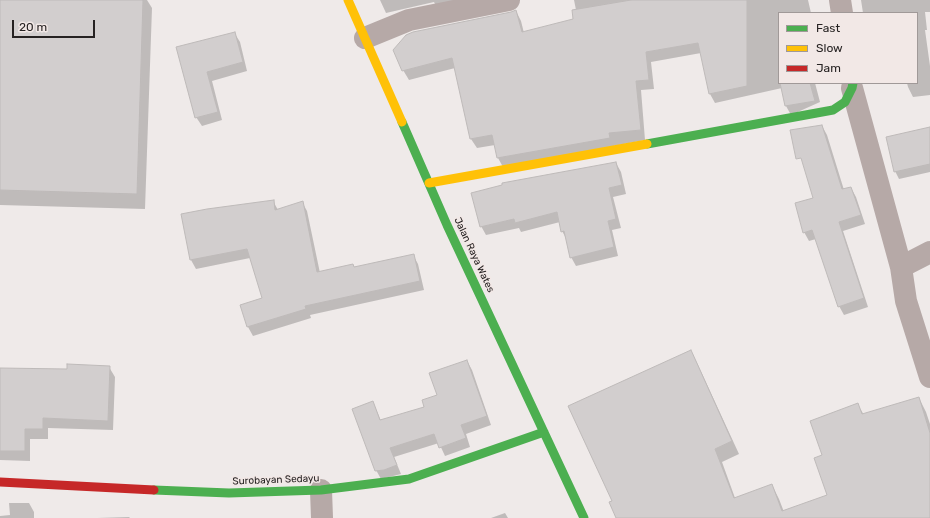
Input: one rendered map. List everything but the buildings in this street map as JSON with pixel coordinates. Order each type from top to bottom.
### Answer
[{"type":"main road","name":"Jalan Raya Wates","points":[[348,0],[429,183],[584,518]]},
{"type":"main road","points":[[429,183],[833,110],[844,102],[853,86]]},
{"type":"main road","name":"Surobayan Sedayu","points":[[0,482],[229,493],[321,490],[409,479],[544,432]]},
{"type":"street","points":[[366,38],[409,20],[509,0]]},
{"type":"street","points":[[840,0],[842,12]]},
{"type":"street","points":[[853,86],[901,267],[906,301],[930,378]]},
{"type":"street","points":[[901,267],[930,252]]},
{"type":"street","points":[[321,490],[322,518]]},
{"type":"traffic: fast","points":[[647,144],[833,110],[845,102],[853,84]]},
{"type":"traffic: fast","points":[[402,122],[447,225],[584,518]]},
{"type":"traffic: fast","points":[[154,490],[229,493],[321,490],[409,479],[544,432]]},
{"type":"traffic: slow","points":[[348,0],[402,122]]},
{"type":"traffic: slow","points":[[429,183],[647,144]]},
{"type":"traffic: jam","points":[[0,482],[154,490]]}]
